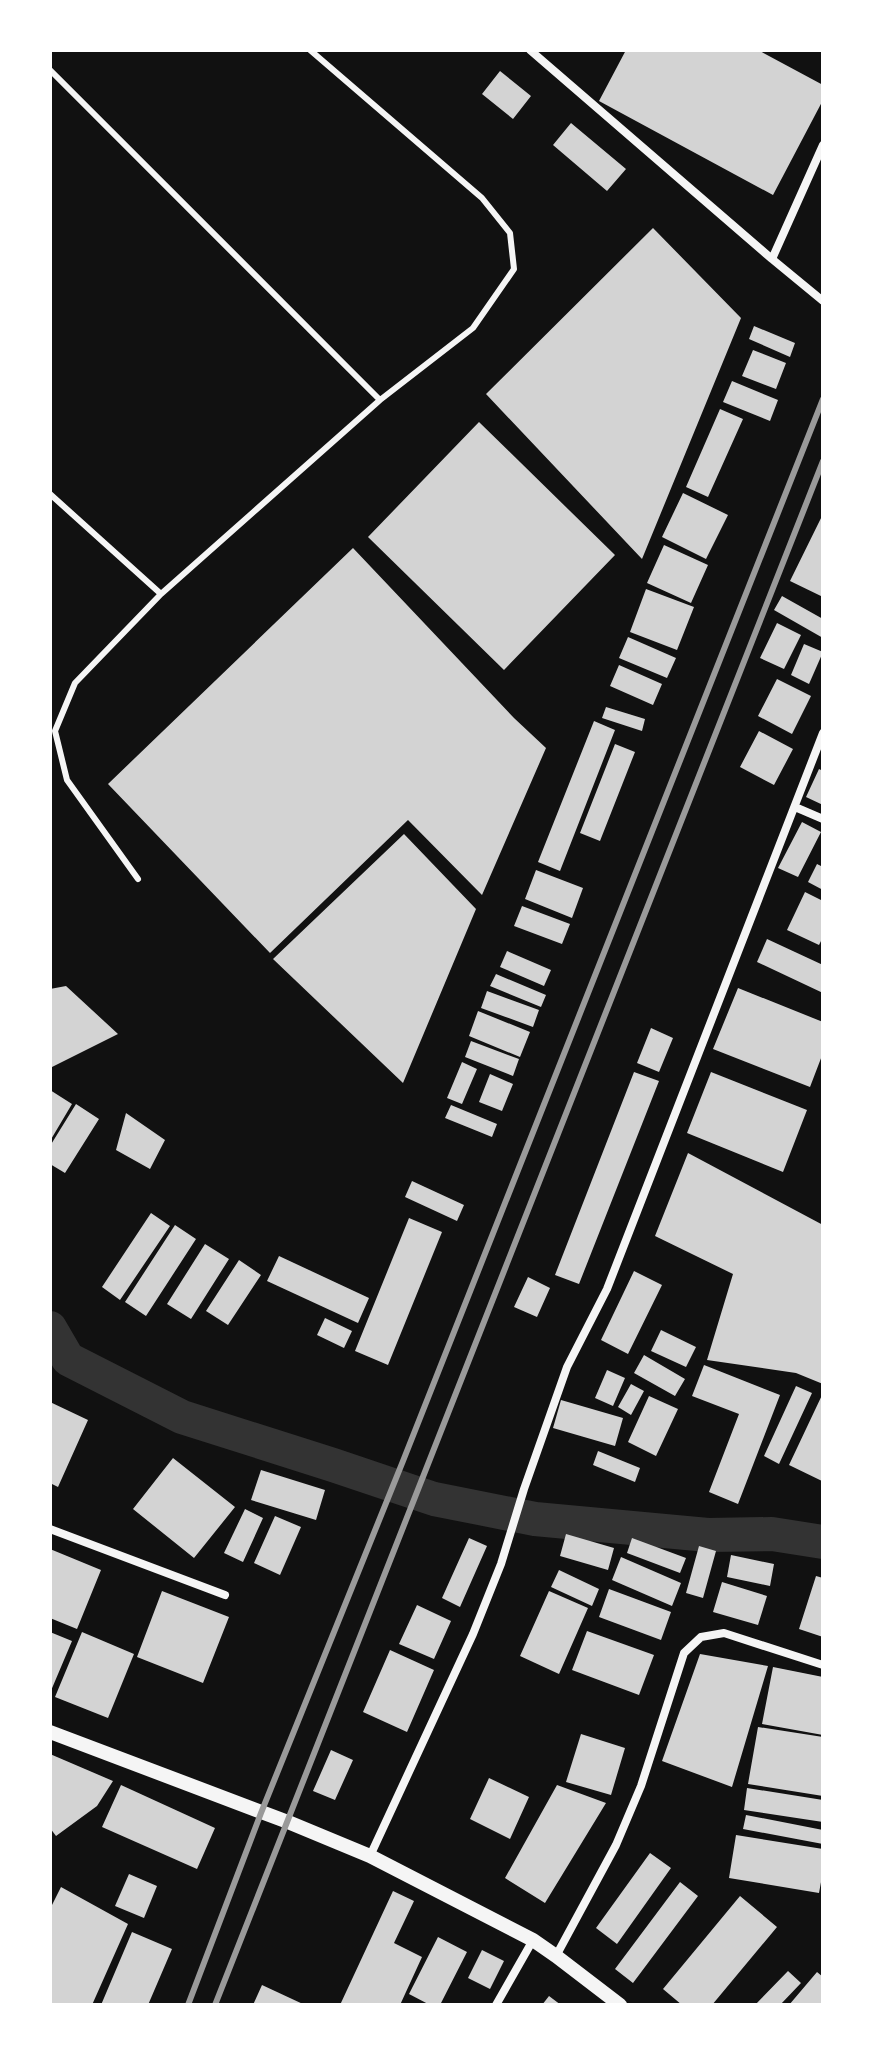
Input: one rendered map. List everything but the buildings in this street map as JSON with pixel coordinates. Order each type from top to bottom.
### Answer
[{"type":"street","points":[[530,50],[823,301]]},
{"type":"street","points":[[772,259],[823,145]]},
{"type":"street","points":[[370,1856],[473,1634],[501,1564],[567,1367],[607,1289],[823,733]]},
{"type":"street","points":[[795,807],[823,819]]},
{"type":"street","points":[[50,1529],[225,1595]]},
{"type":"street","points":[[556,1956],[616,1845],[641,1786],[684,1653],[701,1637],[724,1633],[823,1665]]},
{"type":"street","points":[[50,1732],[370,1856],[533,1940],[620,2005]]},
{"type":"street","points":[[496,2005],[533,1940]]},
{"type":"lane","points":[[138,879],[67,780],[55,731],[75,683],[161,594],[380,400],[473,328],[514,269],[510,233],[482,198],[310,50]]},
{"type":"lane","points":[[50,70],[380,400]]},
{"type":"lane","points":[[50,494],[161,594]]},
{"type":"waterway","points":[[50,1328],[68,1359],[182,1417],[434,1499],[535,1519],[708,1535],[772,1534],[823,1542]]},
{"type":"railway","points":[[188,2005],[261,1813],[823,399]]},
{"type":"railway","points":[[215,2005],[823,461]]}]
